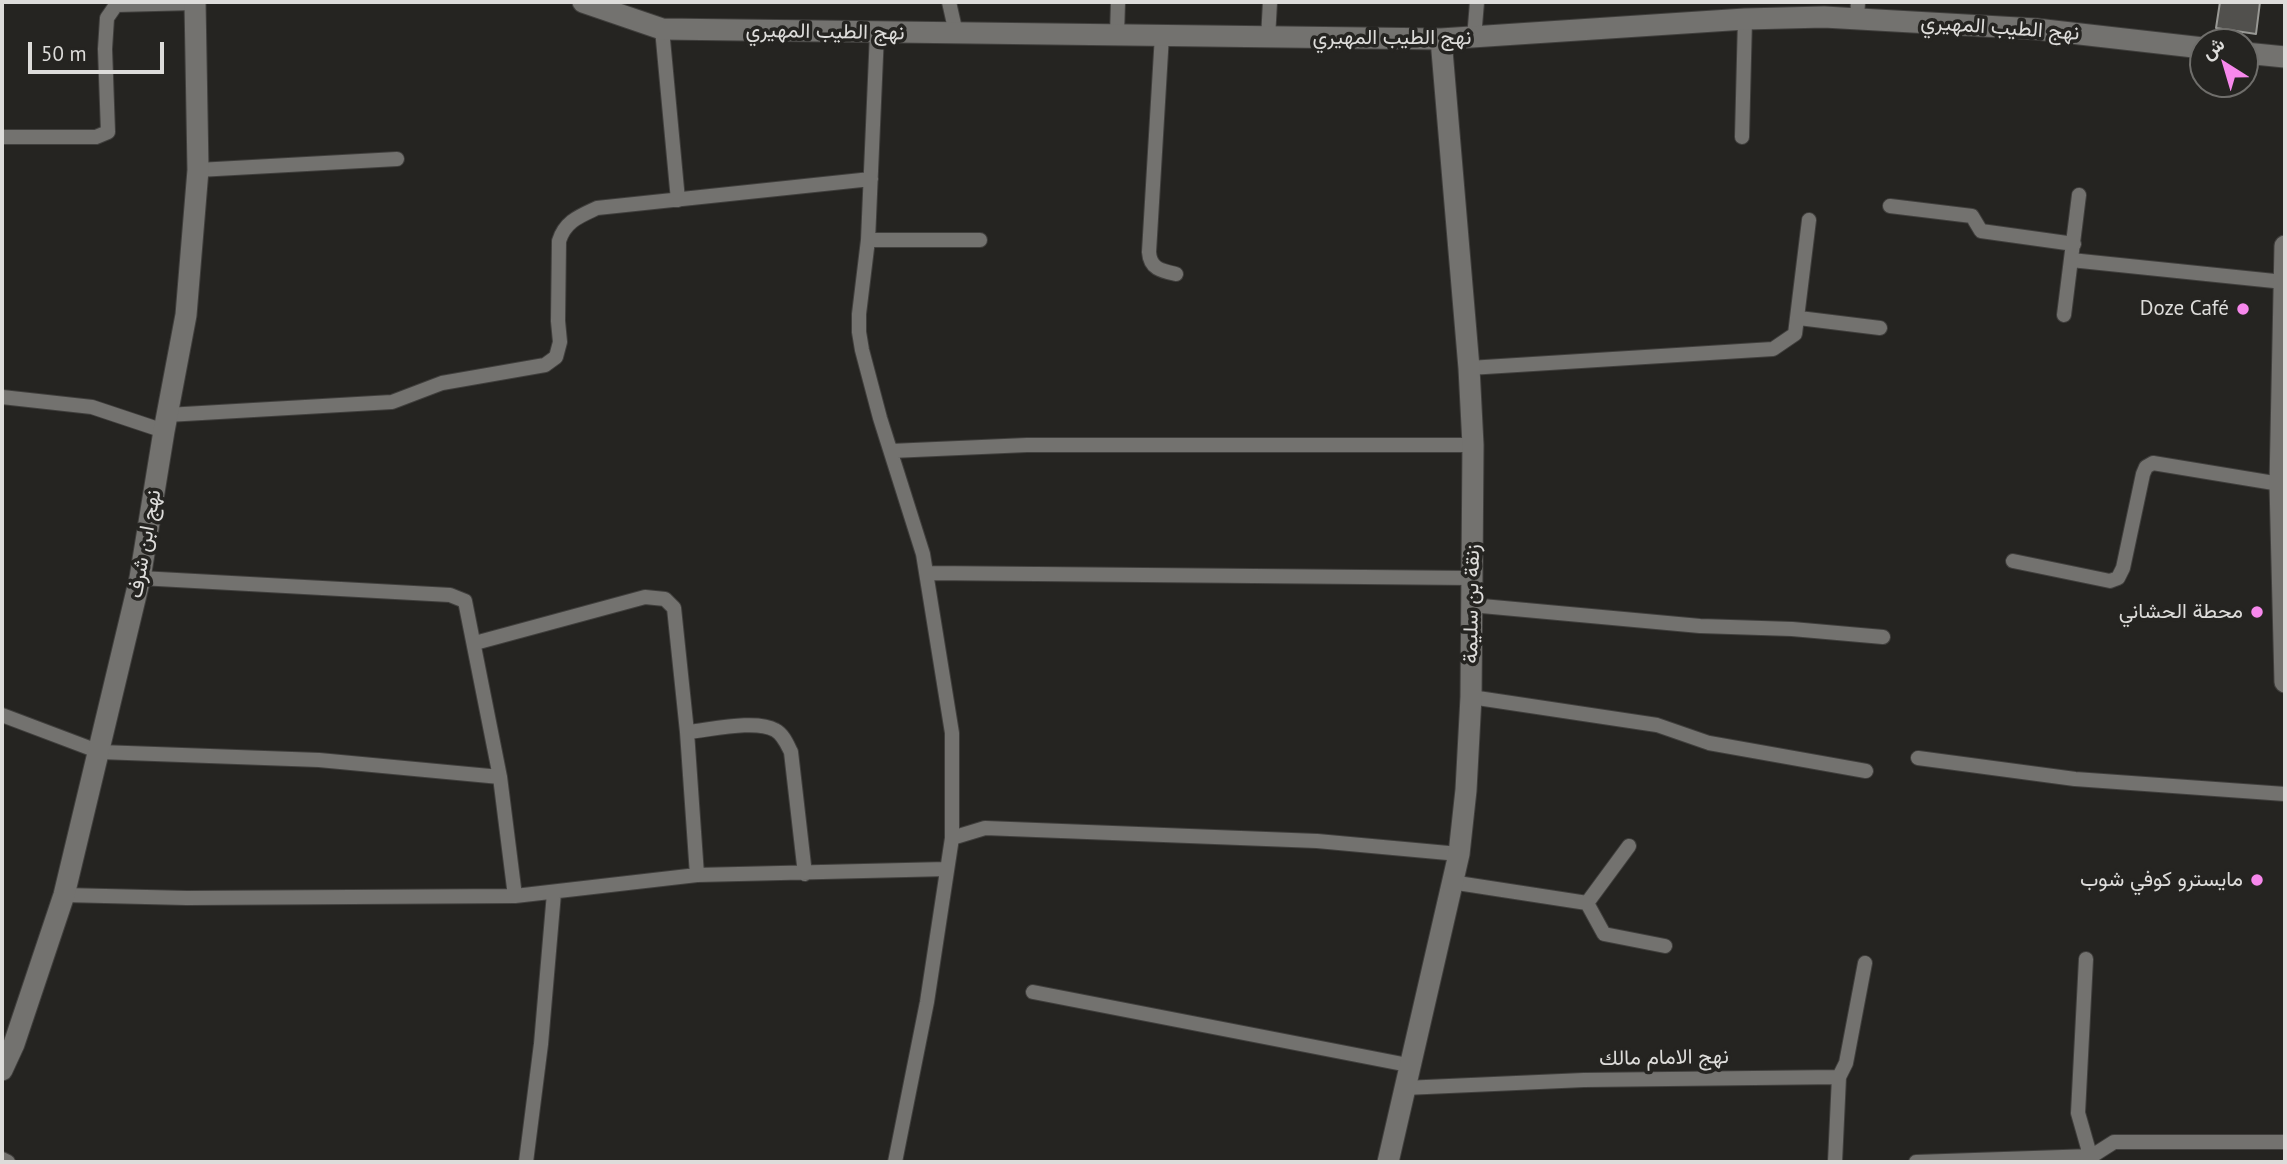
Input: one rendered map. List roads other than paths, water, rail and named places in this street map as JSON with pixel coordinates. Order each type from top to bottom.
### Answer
[{"type":"street","points":[[2,137],[96,137],[108,132],[105,48],[107,18],[111,11],[116,5],[195,2]]},
{"type":"street","name":"نهج ابن شرف","points":[[2,1070],[14,1044],[64,895],[140,578],[186,315],[198,170],[195,2]]},
{"type":"street","name":"نهج الطيب المهيري","points":[[583,2],[662,29],[1268,38],[1474,38],[1858,10],[2189,46]]},
{"type":"street","points":[[949,2],[956,33]]},
{"type":"street","points":[[1117,34],[1118,2]]},
{"type":"street","points":[[1268,38],[1270,2]]},
{"type":"street","points":[[1474,38],[1477,2]]},
{"type":"street","points":[[1742,136],[1745,19]]},
{"type":"street","points":[[662,29],[678,200]]},
{"type":"street","points":[[877,33],[868,240],[859,332],[868,375],[923,554],[952,733],[952,838],[928,1002],[895,1162]]},
{"type":"street","points":[[1162,35],[1149,252],[1150,261],[1156,268],[1176,274]]},
{"type":"street","name":"زنقة بن سليمة","points":[[1388,1162],[1458,854],[1466,790],[1471,697],[1473,445],[1469,368],[1440,39]]},
{"type":"street","points":[[2259,54],[2285,57]]},
{"type":"street","points":[[198,170],[397,159]]},
{"type":"street","points":[[2,397],[92,407],[165,423],[392,402],[442,383],[545,365],[555,357],[560,342],[559,241],[562,230],[575,218],[597,208],[871,179]]},
{"type":"street","points":[[2064,315],[2079,195]]},
{"type":"street","points":[[1890,206],[1972,216],[1981,231],[2074,244]]},
{"type":"street","points":[[1469,368],[1773,349],[1796,334],[1809,220]]},
{"type":"street","points":[[868,240],[980,240]]},
{"type":"street","points":[[2285,246],[2280,484],[2285,682]]},
{"type":"street","points":[[2071,260],[2284,282]]},
{"type":"street","points":[[1799,318],[1880,328]]},
{"type":"street","points":[[891,451],[1027,445],[1473,445]]},
{"type":"street","points":[[2012,561],[2110,581],[2118,578],[2123,568],[2143,474],[2146,467],[2152,463],[2280,484]]},
{"type":"street","points":[[926,573],[1472,578]]},
{"type":"street","points":[[140,578],[450,595],[465,601],[500,777],[515,896]]},
{"type":"street","points":[[475,643],[645,597],[665,599],[674,608],[687,732],[697,875]]},
{"type":"street","points":[[1471,605],[1700,626],[1792,629],[1883,637]]},
{"type":"street","points":[[1471,697],[1657,726],[1709,743],[1866,771]]},
{"type":"street","points":[[2,715],[100,752],[318,760],[500,777]]},
{"type":"street","points":[[687,732],[762,724],[783,737],[792,752],[805,874]]},
{"type":"street","points":[[1918,758],[2075,779],[2285,794]]},
{"type":"street","points":[[952,838],[985,828],[1317,841],[1458,854]]},
{"type":"street","points":[[1587,903],[1629,846]]},
{"type":"street","points":[[64,895],[187,898],[515,896],[697,875],[947,869]]},
{"type":"street","points":[[1451,882],[1587,903]]},
{"type":"street","points":[[526,1162],[541,1044],[554,893]]},
{"type":"street","points":[[1587,903],[1604,934],[1665,946]]},
{"type":"street","points":[[2086,959],[2078,1113],[2092,1159]]},
{"type":"street","points":[[1835,1162],[1839,1077],[1846,1063],[1865,963]]},
{"type":"street","points":[[1033,992],[1408,1065]]},
{"type":"street","name":"نهج الامام مالك","points":[[1404,1088],[1584,1080],[1839,1077]]},
{"type":"street","points":[[1916,1162],[2092,1159],[2114,1142],[2285,1142]]},
{"type":"street","points":[[2,1159],[8,1162]]},
{"type":"place","name":"Doze Café","points":[[2243,309]]},
{"type":"place","name":"محطة الحشاني","points":[[2257,612]]},
{"type":"place","name":"مايسترو كوفي شوب","points":[[2257,880]]}]
